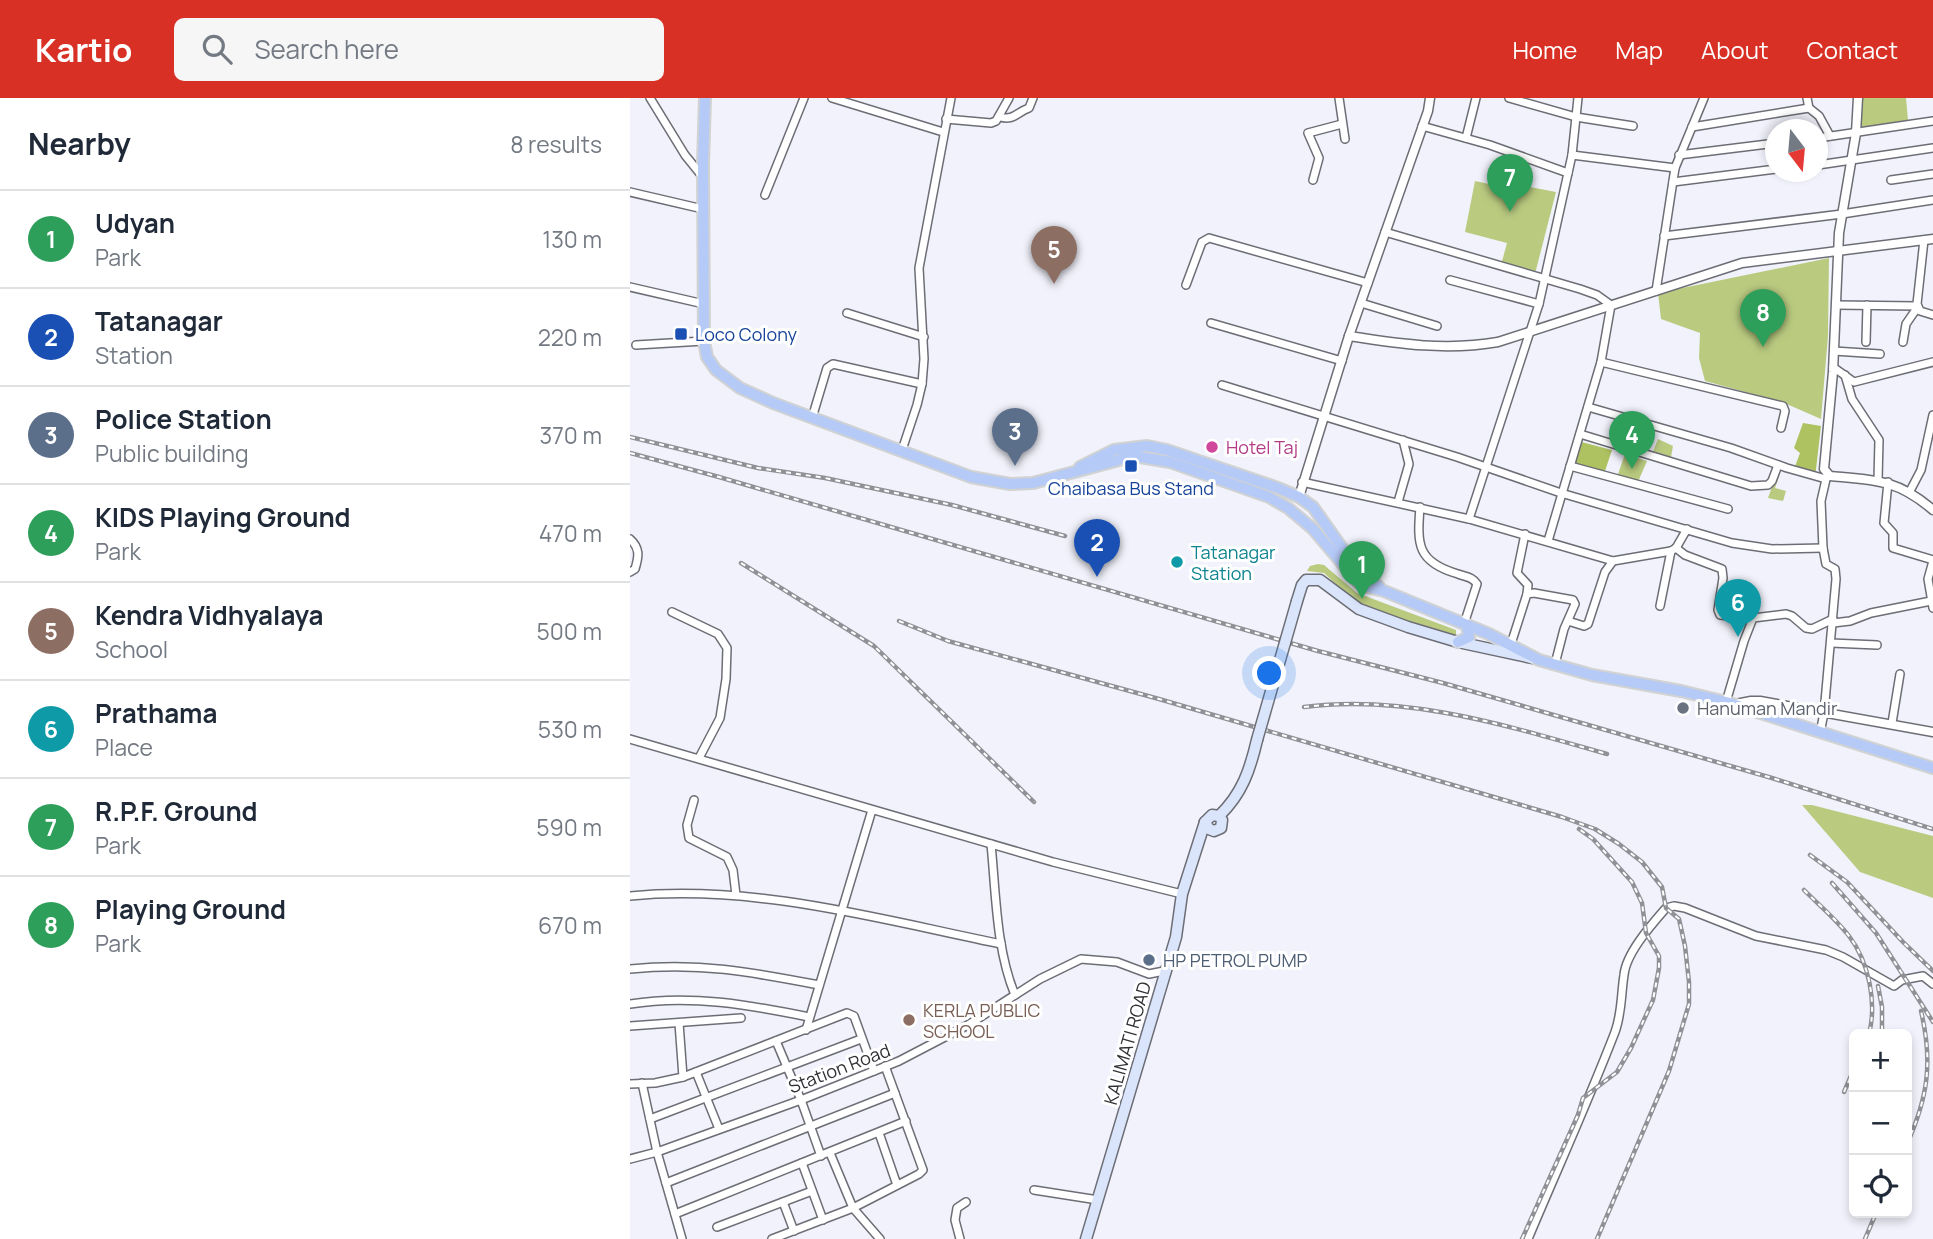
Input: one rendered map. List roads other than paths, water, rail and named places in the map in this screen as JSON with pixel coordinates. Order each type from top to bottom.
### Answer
[{"type":"main road","points":[[705,98],[704,341],[707,357],[728,381],[812,418],[971,477],[993,482],[1033,483],[1134,456],[1170,462],[1269,497],[1302,518],[1358,582],[1465,624],[1511,644],[1539,660]]},
{"type":"main road","points":[[1076,471],[1084,464],[1114,450],[1146,446],[1167,450],[1278,488],[1299,497],[1318,513],[1361,571],[1384,591]]},
{"type":"main road","points":[[1219,816],[1222,823],[1219,830],[1209,829],[1205,822],[1209,816],[1219,816],[1237,797],[1245,781],[1297,601],[1306,580],[1320,580],[1359,610],[1458,642],[1592,675],[1681,691],[1933,768]]},
{"type":"main road","points":[[1458,642],[1469,637],[1465,624]]},
{"type":"main road","name":"KALIMATI ROAD","points":[[1086,1239],[1175,937],[1182,894],[1205,822]]},
{"type":"main road","name":"KALIMATI ROAD","points":[[1196,856],[1219,830]]},
{"type":"street","points":[[650,98],[685,155],[703,177]]},
{"type":"street","points":[[765,195],[804,98]]},
{"type":"street","points":[[832,98],[943,132]]},
{"type":"street","points":[[902,450],[922,384],[923,337],[919,268],[951,98]]},
{"type":"street","points":[[946,119],[991,123],[1000,117],[1009,98]]},
{"type":"street","points":[[1000,117],[1008,120],[1014,118],[1029,108],[1033,98]]},
{"type":"street","points":[[1339,98],[1345,139]]},
{"type":"street","points":[[1299,497],[1349,336],[1430,98]]},
{"type":"street","points":[[1466,138],[1476,98]]},
{"type":"street","points":[[1509,98],[1576,117],[1633,126]]},
{"type":"street","points":[[1469,519],[1539,304],[1572,155],[1578,98]]},
{"type":"street","points":[[1656,291],[1675,168],[1704,98]]},
{"type":"street","points":[[1807,98],[1810,108],[1819,116],[1830,136],[1933,121]]},
{"type":"street","points":[[1820,733],[1836,573],[1833,567],[1826,564],[1821,501],[1826,477],[1824,470],[1833,368],[1837,252],[1856,133],[1858,98]]},
{"type":"street","points":[[1692,127],[1810,108]]},
{"type":"street","points":[[1313,180],[1319,158],[1308,133],[1342,124]]},
{"type":"street","points":[[1422,126],[1568,173]]},
{"type":"street","points":[[1679,155],[1765,144]]},
{"type":"street","points":[[1828,164],[1933,148]]},
{"type":"street","points":[[1572,155],[1675,168]]},
{"type":"street","points":[[1673,181],[1765,170]]},
{"type":"street","points":[[1891,180],[1933,174]]},
{"type":"street","points":[[631,195],[703,209]]},
{"type":"street","points":[[1664,236],[1933,200]]},
{"type":"street","points":[[1385,232],[1597,295],[1611,305]]},
{"type":"street","points":[[1186,285],[1202,242],[1209,238],[1368,283]]},
{"type":"street","points":[[1349,336],[1405,344],[1461,347],[1498,342],[1742,263],[1928,239],[1917,307],[1906,324],[1903,342]]},
{"type":"street","points":[[1450,280],[1539,304]]},
{"type":"street","points":[[630,287],[704,304]]},
{"type":"street","points":[[1361,303],[1437,326]]},
{"type":"street","points":[[1548,541],[1601,362],[1611,305]]},
{"type":"street","points":[[1836,305],[1917,307],[1920,311],[1933,314]]},
{"type":"street","points":[[1866,342],[1867,305]]},
{"type":"street","points":[[847,313],[923,337]]},
{"type":"street","points":[[1211,323],[1342,361]]},
{"type":"street","points":[[636,345],[704,341]]},
{"type":"street","points":[[1834,351],[1880,354]]},
{"type":"street","points":[[1601,362],[1783,406],[1786,411],[1782,428]]},
{"type":"street","points":[[1833,368],[1854,382],[1933,362]]},
{"type":"street","points":[[812,418],[827,368],[832,364],[922,384]]},
{"type":"street","points":[[1845,375],[1852,399],[1879,440],[1878,480]]},
{"type":"street","points":[[1222,385],[1404,440],[1561,493],[1751,547],[1823,548]]},
{"type":"street","points":[[1588,407],[1731,448],[1778,465],[1826,477],[1888,482],[1910,491],[1933,510]]},
{"type":"street","points":[[1910,491],[1921,470],[1933,415]]},
{"type":"street","points":[[1580,433],[1751,486],[1768,485],[1778,465]]},
{"type":"street","points":[[1398,502],[1409,464],[1404,440]]},
{"type":"street","points":[[1570,466],[1728,509]]},
{"type":"street","points":[[1302,482],[1469,519],[1613,561]]},
{"type":"street","points":[[1568,621],[1584,626],[1588,624],[1605,572],[1613,561],[1673,550],[1722,569],[1718,610],[1720,615],[1754,618],[1786,614],[1806,628],[1812,629],[1833,621],[1850,621],[1871,613],[1932,605],[1928,579],[1933,560],[1894,548],[1893,533],[1884,523],[1888,482]]},
{"type":"street","points":[[1420,507],[1418,543],[1428,560],[1450,572],[1472,578],[1477,584],[1465,624]]},
{"type":"street","points":[[1660,606],[1673,550],[1687,529]]},
{"type":"street","points":[[1511,644],[1527,594],[1528,585],[1518,576],[1517,569],[1525,534]]},
{"type":"street","points":[[630,539],[638,548],[639,556],[631,575]]},
{"type":"street","points":[[1527,594],[1573,600],[1575,604],[1555,664]]},
{"type":"street","points":[[672,612],[718,634],[727,648],[720,718],[699,758]]},
{"type":"street","points":[[1754,618],[1744,641],[1730,704],[1760,701],[1933,732]]},
{"type":"street","points":[[1831,643],[1877,645]]},
{"type":"street","points":[[1892,723],[1900,674]]},
{"type":"street","points":[[630,739],[992,844],[1182,894]]},
{"type":"street","points":[[694,800],[687,825],[689,838],[727,857],[733,870],[736,895]]},
{"type":"street","points":[[806,1030],[872,810]]},
{"type":"street","points":[[992,844],[1001,944],[1008,978],[1015,995]]},
{"type":"street","points":[[630,896],[761,897],[1001,944]]},
{"type":"street","points":[[1528,1239],[1594,1087],[1618,1024],[1624,972],[1636,947],[1666,908],[1685,908],[1756,936],[1826,950],[1894,986],[1902,980],[1923,976],[1933,984]]},
{"type":"street","name":"Station Road","points":[[630,1159],[657,1152],[874,1072],[939,1041],[1040,979],[1081,959],[1117,962],[1149,974],[1164,971]]},
{"type":"street","points":[[630,969],[695,965],[743,970],[819,985]]},
{"type":"street","points":[[630,1004],[678,1000],[707,1001],[760,1007],[809,1017]]},
{"type":"street","points":[[630,1084],[655,1083],[683,1077],[851,1013],[874,1072]]},
{"type":"street","points":[[630,1026],[741,1018]]},
{"type":"street","points":[[679,1023],[683,1077]]},
{"type":"street","points":[[650,1119],[862,1039]]},
{"type":"street","points":[[776,1041],[821,1156]]},
{"type":"street","points":[[772,1239],[853,1208],[923,1170],[885,1066]]},
{"type":"street","points":[[696,1072],[719,1129]]},
{"type":"street","points":[[642,1083],[657,1152],[675,1214],[678,1237]]},
{"type":"street","points":[[666,1182],[811,1128],[895,1093]]},
{"type":"street","points":[[675,1214],[906,1121]]},
{"type":"street","points":[[879,1133],[897,1185]]},
{"type":"street","points":[[831,1153],[853,1208],[880,1239]]},
{"type":"street","points":[[802,1164],[823,1220]]},
{"type":"street","points":[[1034,1190],[1098,1200]]},
{"type":"street","points":[[717,1227],[812,1191]]},
{"type":"street","points":[[783,1202],[794,1231]]},
{"type":"street","points":[[960,1239],[955,1220],[957,1208],[965,1202]]},
{"type":"railway","points":[[630,437],[758,468],[825,478],[952,505],[1065,536]]},
{"type":"railway","points":[[630,453],[1318,651],[1443,683],[1772,778],[1933,829]]},
{"type":"railway","points":[[741,563],[874,646],[1034,802]]},
{"type":"railway","points":[[899,621],[948,641],[1159,699],[1562,817],[1595,829],[1642,862],[1662,887],[1666,908],[1679,919],[1685,946],[1689,1004],[1669,1071],[1597,1239]]},
{"type":"railway","points":[[1304,707],[1343,704],[1419,709],[1495,723],[1607,754]]},
{"type":"railway","points":[[1522,1239],[1578,1115],[1583,1098],[1617,1072],[1631,1048],[1653,1000],[1659,968],[1659,956],[1646,933],[1642,903],[1632,882],[1593,839],[1579,829]]},
{"type":"railway","points":[[1810,855],[1847,882],[1933,971]]},
{"type":"railway","points":[[1832,883],[1876,933],[1933,1022]]},
{"type":"railway","points":[[1804,890],[1844,930],[1862,958],[1870,983],[1870,1029]]},
{"type":"railway","points":[[1878,986],[1882,1029]]},
{"type":"railway","points":[[1912,1132],[1920,1111],[1926,1079],[1927,1047],[1921,1011]]},
{"type":"railway","points":[[1844,1092],[1849,1080]]},
{"type":"railway","points":[[1865,1239],[1874,1218]]},
{"type":"place","name":"R.P.F. Ground","points":[[1510,212]]},
{"type":"place","name":"Kendra Vidhyalaya","points":[[1054,284]]},
{"type":"place","name":"Loco Colony","points":[[681,334]]},
{"type":"place","name":"Playing Ground","points":[[1763,347]]},
{"type":"place","name":"Hotel Taj","points":[[1212,447]]},
{"type":"place","name":"Police Station","points":[[1015,466]]},
{"type":"place","name":"Chaibasa Bus Stand","points":[[1131,466]]},
{"type":"place","name":"KIDS Playing Ground","points":[[1632,469]]},
{"type":"place","name":"Tatanagar Station","points":[[1177,562]]},
{"type":"place","name":"Tatanagar","points":[[1097,577]]},
{"type":"place","name":"Udyan","points":[[1362,599]]},
{"type":"place","name":"Prathama","points":[[1738,637]]},
{"type":"place","name":"Hanuman Mandir","points":[[1683,708]]},
{"type":"place","name":"HP PETROL PUMP","points":[[1149,960]]},
{"type":"place","name":"KERLA PUBLIC SCHOOL","points":[[909,1020]]}]
